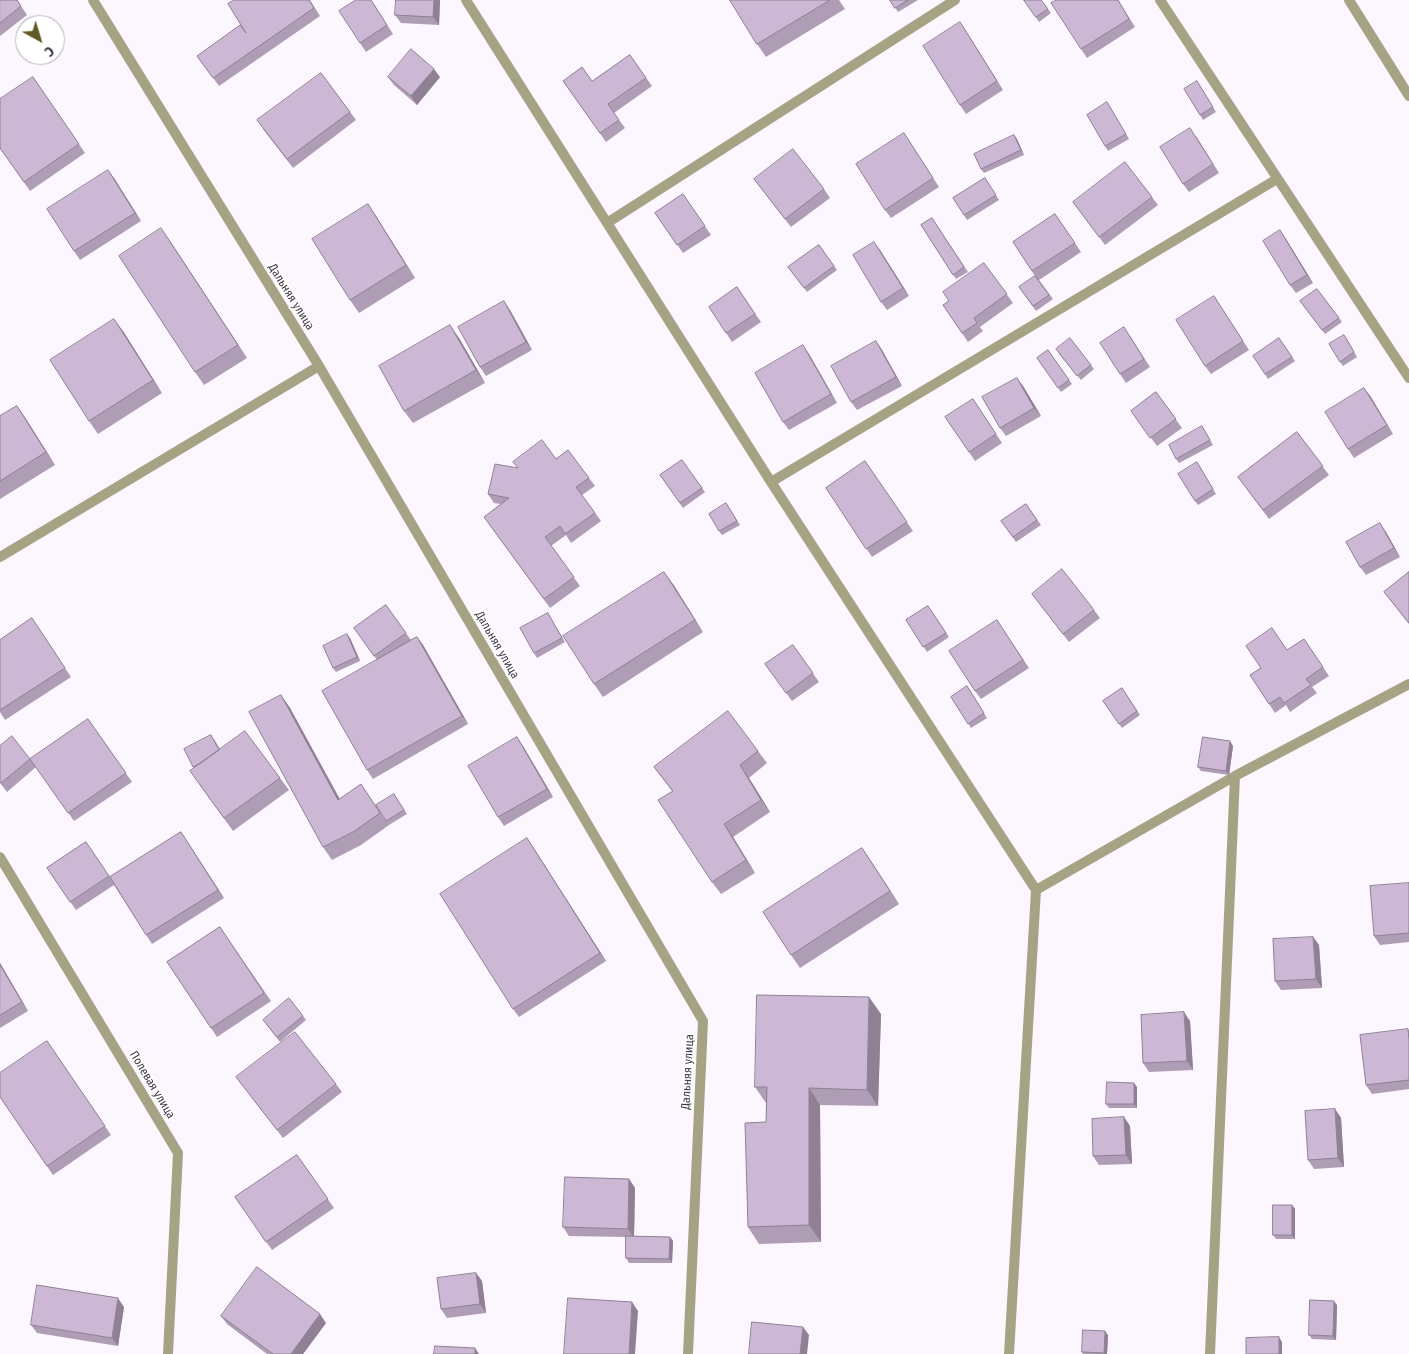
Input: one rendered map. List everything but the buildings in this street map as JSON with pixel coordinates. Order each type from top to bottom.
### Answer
[{"type":"street","name":"Дальняя улица","points":[[92,0],[319,366],[703,1021],[688,1354]]},
{"type":"street","points":[[466,0],[771,482],[1036,890],[1009,1354]]},
{"type":"street","points":[[607,223],[955,0]]},
{"type":"street","points":[[1160,0],[1409,378]]},
{"type":"street","points":[[1349,0],[1409,96]]},
{"type":"street","points":[[771,482],[1277,179]]},
{"type":"street","points":[[0,556],[319,366]]},
{"type":"street","points":[[1036,890],[1236,776],[1409,684]]},
{"type":"street","points":[[1210,1354],[1236,776]]},
{"type":"street","name":"Полевая улица","points":[[0,857],[178,1153],[168,1354]]}]
